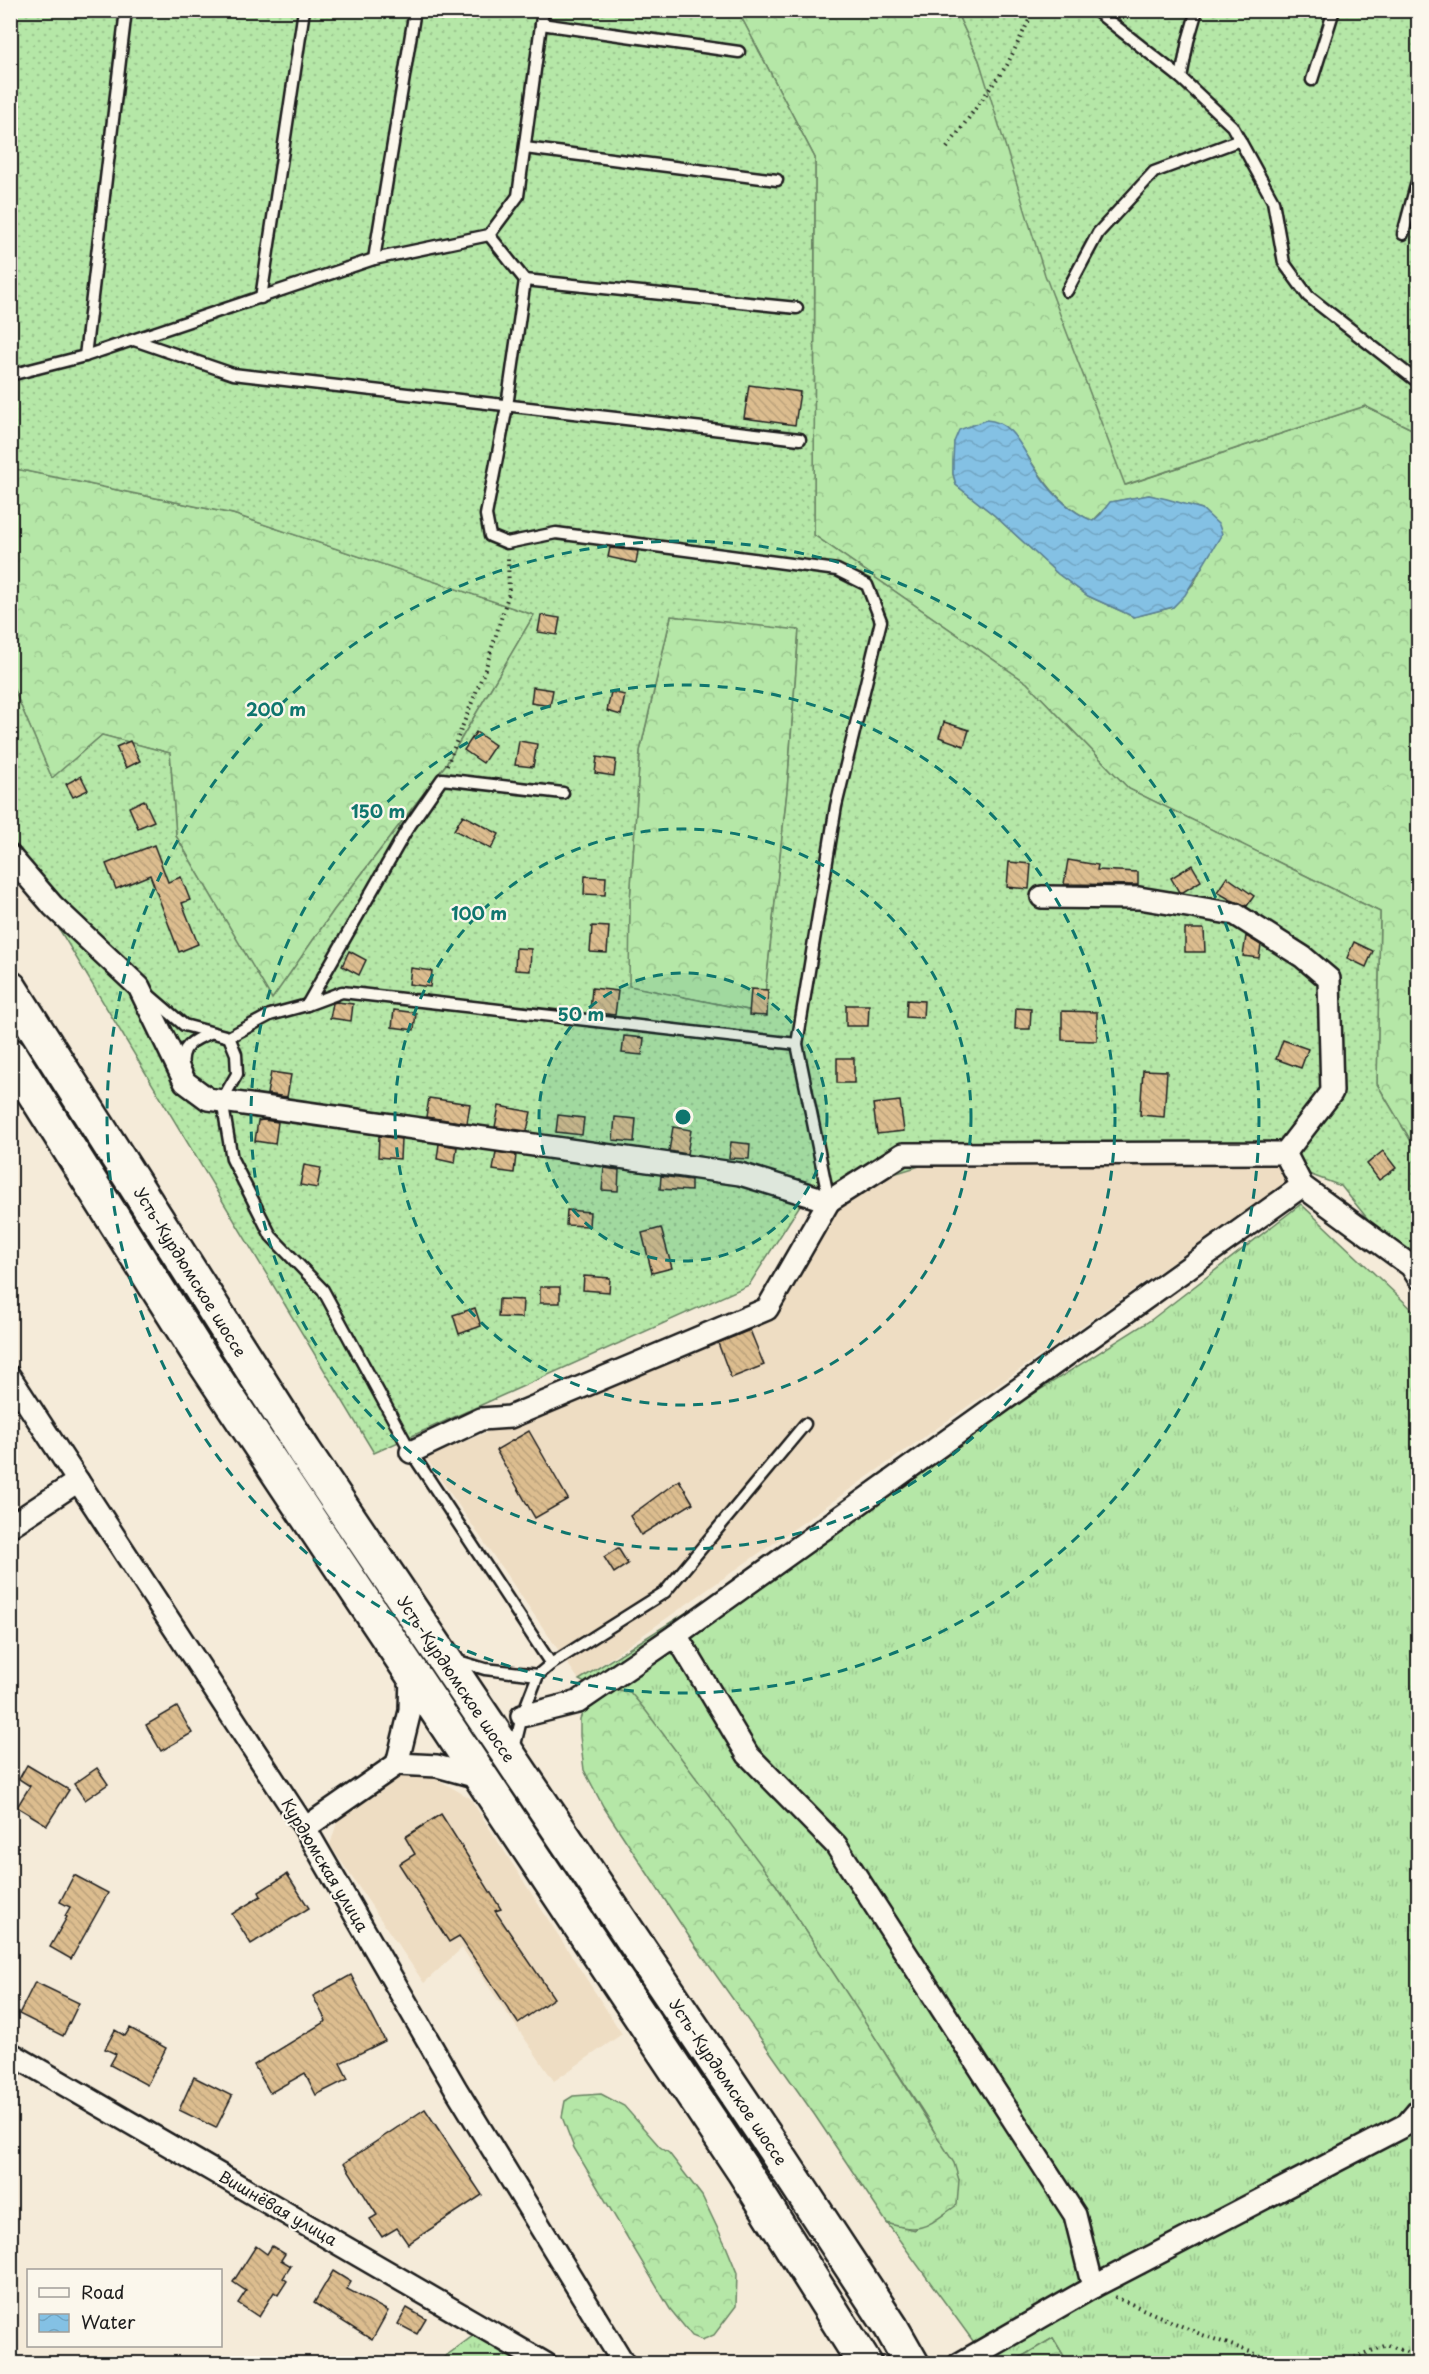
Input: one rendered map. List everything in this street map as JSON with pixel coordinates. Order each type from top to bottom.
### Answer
[{"type":"main road","name":"Усть-Курдюмское шоссе","points":[[10,988],[298,1442],[774,2149],[891,2327],[912,2364]]},
{"type":"main road","name":"Усть-Курдюмское шоссе","points":[[10,1055],[197,1352],[743,2170],[865,2364]]},
{"type":"street","points":[[10,856],[53,906],[139,987],[185,1082],[208,1100],[222,1100],[740,1174],[829,1201]]},
{"type":"street","points":[[1042,897],[1139,898],[1235,914],[1303,957],[1329,979],[1332,1092],[1285,1153]]},
{"type":"street","points":[[1285,1153],[1302,1186],[1412,1266],[1419,1277]]},
{"type":"street","points":[[411,1452],[481,1419],[510,1417],[767,1309],[829,1201],[903,1154],[1285,1153]]},
{"type":"street","points":[[522,1716],[578,1701],[676,1635],[1302,1186]]},
{"type":"street","name":"Курдюмская улица","points":[[10,1377],[305,1828],[456,2089],[624,2364]]},
{"type":"street","points":[[10,1526],[78,1481]]},
{"type":"street","points":[[676,1635],[748,1755],[836,1845],[1074,2215],[1093,2287]]},
{"type":"street","points":[[397,1764],[410,1711],[411,1670]]},
{"type":"street","points":[[305,1828],[397,1764],[437,1766],[484,1779]]},
{"type":"street","name":"Вишнёвая улица","points":[[10,2053],[546,2364]]},
{"type":"street","points":[[959,2364],[1093,2287],[1415,2120]]},
{"type":"lane","points":[[85,356],[126,10]]},
{"type":"lane","points":[[261,298],[304,10]]},
{"type":"lane","points":[[374,259],[415,10]]},
{"type":"lane","points":[[10,375],[85,356],[374,259],[489,235],[518,196],[543,10]]},
{"type":"lane","points":[[1095,10],[1181,78],[1232,126],[1274,201],[1284,263],[1308,296],[1419,382]]},
{"type":"lane","points":[[1181,78],[1197,10]]},
{"type":"lane","points":[[1312,80],[1334,10]]},
{"type":"lane","points":[[541,24],[739,52]]},
{"type":"lane","points":[[1067,291],[1098,233],[1154,172],[1240,140]]},
{"type":"lane","points":[[525,148],[777,180]]},
{"type":"lane","points":[[1403,234],[1419,178]]},
{"type":"lane","points":[[489,235],[525,280],[797,308]]},
{"type":"lane","points":[[525,280],[507,405],[486,514],[490,536],[507,543],[556,533],[837,570],[867,585],[881,621],[836,806],[797,1044],[829,1201]]},
{"type":"lane","points":[[134,340],[233,374],[800,439]]},
{"type":"lane","points":[[307,1005],[406,831],[442,779],[563,793]]},
{"type":"lane","points":[[139,987],[184,1025],[229,1037],[270,1016],[342,992],[797,1044]]},
{"type":"lane","points":[[185,1082],[182,1058],[190,1041],[210,1033]]},
{"type":"lane","points":[[229,1037],[236,1054],[237,1074],[222,1100],[232,1159],[271,1236],[323,1290],[411,1452],[551,1664]]},
{"type":"lane","points":[[512,1761],[522,1716],[538,1675],[551,1664],[665,1592],[805,1424]]},
{"type":"lane","points":[[440,1656],[485,1669],[538,1675]]},
{"type":"path","points":[[947,148],[1007,65],[1034,10]]},
{"type":"path","points":[[442,779],[486,668],[509,592],[507,543]]},
{"type":"path","points":[[1093,2287],[1200,2334],[1284,2364]]},
{"type":"path","points":[[1338,2364],[1387,2345],[1419,2356]]},
{"type":"shaded area","points":[[1281,1159],[1288,1181],[579,1680],[426,1458],[774,1311],[832,1206],[911,1160]]},
{"type":"shaded area","points":[[399,1776],[435,1778],[470,1798],[622,2034],[554,2081],[462,1948],[424,1983],[330,1845],[338,1819]]},
{"type":"green space","points":[[11,11],[738,11],[815,158],[814,535],[1027,683],[1129,789],[1380,912],[1377,1084],[1418,1153],[1418,1281],[1341,1186],[1231,1145],[985,1146],[802,1202],[749,1285],[374,1453],[11,849],[11,683],[52,778],[102,735],[170,753],[176,836],[272,999],[334,910],[447,763],[534,615],[233,514],[11,468]],"holes":[[[671,616],[799,630],[787,791],[763,1013],[629,986],[630,900],[640,751]]]},
{"type":"green space","points":[[738,11],[956,11],[979,60],[1126,485],[1365,406],[1418,432],[1418,1153],[1377,1084],[1380,912],[1129,789],[1027,683],[814,535],[815,158]],"holes":[[[954,442],[1023,449],[1052,491],[1071,508],[1093,521],[1111,502],[1149,495],[1202,509],[1218,541],[1210,551],[1194,583],[1173,607],[1134,617],[1088,596],[1058,574],[994,515],[956,485],[953,474]]]},
{"type":"green space","points":[[956,11],[1418,11],[1418,432],[1365,406],[1125,485],[1045,275],[979,60]]},
{"type":"green space","points":[[11,468],[233,514],[534,615],[447,763],[334,910],[272,1000],[176,836],[170,753],[102,735],[52,779],[11,683]]},
{"type":"green space","points":[[671,616],[799,629],[787,791],[763,1013],[628,986],[630,900],[640,751]]},
{"type":"green space","points":[[1301,1204],[1418,1315],[1418,2363],[1068,2363],[1053,2338],[1011,2363],[989,2363],[887,2223],[915,2230],[959,2180],[927,2118],[776,1885],[601,1691],[579,1680],[1151,1320]]},
{"type":"green space","points":[[614,1689],[630,1692],[646,1711],[776,1885],[954,2163],[959,2180],[957,2205],[932,2223],[909,2228],[887,2223],[814,2114],[694,1944],[603,1806],[584,1770],[580,1719],[585,1706]]},
{"type":"green space","points":[[601,2094],[624,2106],[660,2147],[669,2153],[702,2196],[726,2246],[737,2273],[736,2306],[714,2335],[702,2340],[692,2336],[670,2309],[574,2148],[562,2117],[565,2101],[573,2096]]},
{"type":"green space","points":[[477,2333],[530,2364],[435,2364]]},
{"type":"green space","points":[[1053,2338],[1068,2363],[1011,2363]]},
{"type":"water","points":[[986,420],[996,422],[1011,432],[1042,479],[1055,494],[1068,507],[1093,521],[1110,502],[1149,495],[1202,509],[1219,525],[1222,534],[1185,595],[1173,607],[1134,617],[1088,596],[1058,574],[994,515],[956,485],[953,474],[954,442],[959,430]]},
{"type":"building","points":[[749,385],[800,392],[795,425],[744,418]]},
{"type":"building","points":[[610,548],[638,551],[636,563],[608,557]]},
{"type":"building","points":[[541,615],[560,618],[557,635],[538,632]]},
{"type":"building","points":[[533,687],[553,690],[550,706],[531,703]]},
{"type":"building","points":[[611,692],[625,695],[621,715],[607,711]]},
{"type":"building","points":[[944,722],[969,730],[964,746],[939,737]]},
{"type":"building","points":[[476,732],[495,745],[483,763],[464,750]]},
{"type":"building","points":[[130,741],[140,761],[126,768],[116,747]]},
{"type":"building","points":[[519,741],[537,744],[533,767],[515,765]]},
{"type":"building","points":[[597,757],[616,760],[614,776],[595,773]]},
{"type":"building","points":[[81,776],[88,790],[73,797],[66,784]]},
{"type":"building","points":[[144,800],[154,821],[138,828],[129,807]]},
{"type":"building","points":[[463,815],[499,834],[491,849],[454,830]]},
{"type":"building","points":[[154,845],[168,882],[181,877],[190,900],[182,903],[198,944],[179,952],[150,875],[116,889],[106,864]]},
{"type":"building","points":[[1068,860],[1098,865],[1097,870],[1138,872],[1138,885],[1064,884]]},
{"type":"building","points":[[1009,862],[1031,864],[1029,889],[1007,887]]},
{"type":"building","points":[[1192,865],[1201,881],[1179,892],[1171,878]]},
{"type":"building","points":[[585,876],[606,877],[605,895],[584,894]]},
{"type":"building","points":[[1227,877],[1254,896],[1247,906],[1217,892]]},
{"type":"building","points":[[592,926],[609,927],[607,953],[590,952]]},
{"type":"building","points":[[1185,929],[1204,929],[1205,952],[1185,952]]},
{"type":"building","points":[[1246,936],[1261,945],[1259,958],[1243,956]]},
{"type":"building","points":[[1354,942],[1373,951],[1366,967],[1347,958]]},
{"type":"building","points":[[516,948],[531,949],[530,971],[515,970]]},
{"type":"building","points":[[349,951],[366,960],[359,975],[342,966]]},
{"type":"building","points":[[411,968],[432,971],[430,987],[409,984]]},
{"type":"building","points":[[592,988],[618,991],[615,1015],[590,1012]]},
{"type":"building","points":[[751,989],[768,990],[767,1016],[749,1015]]},
{"type":"building","points":[[907,1000],[924,1001],[923,1018],[906,1017]]},
{"type":"building","points":[[333,1003],[353,1004],[351,1021],[330,1018]]},
{"type":"building","points":[[846,1005],[869,1005],[868,1026],[846,1026]]},
{"type":"building","points":[[1016,1008],[1031,1009],[1030,1029],[1015,1029]]},
{"type":"building","points":[[394,1010],[416,1013],[414,1030],[392,1027]]},
{"type":"building","points":[[1062,1011],[1097,1012],[1097,1041],[1062,1040]]},
{"type":"building","points":[[624,1036],[644,1038],[642,1055],[622,1053]]},
{"type":"building","points":[[1283,1040],[1308,1049],[1301,1068],[1276,1059]]},
{"type":"building","points":[[837,1058],[854,1058],[854,1083],[837,1083]]},
{"type":"building","points":[[1143,1070],[1167,1071],[1164,1117],[1140,1115]]},
{"type":"building","points":[[271,1072],[291,1075],[287,1097],[267,1094]]},
{"type":"building","points":[[429,1098],[470,1104],[467,1123],[426,1117]]},
{"type":"building","points":[[900,1101],[904,1131],[877,1134],[873,1104]]},
{"type":"building","points":[[499,1106],[531,1112],[527,1131],[495,1127]]},
{"type":"building","points":[[558,1115],[584,1118],[582,1135],[556,1132]]},
{"type":"building","points":[[615,1117],[636,1119],[634,1142],[613,1140]]},
{"type":"building","points":[[258,1121],[278,1122],[275,1144],[255,1141]]},
{"type":"building","points":[[673,1127],[691,1130],[687,1154],[669,1151]]},
{"type":"building","points":[[379,1136],[401,1139],[400,1159],[378,1157]]},
{"type":"building","points":[[731,1142],[750,1144],[749,1159],[729,1158]]},
{"type":"building","points":[[439,1144],[457,1147],[455,1163],[437,1159]]},
{"type":"building","points":[[1383,1151],[1396,1168],[1379,1180],[1367,1164]]},
{"type":"building","points":[[496,1152],[516,1155],[514,1173],[493,1170]]},
{"type":"building","points":[[304,1165],[321,1168],[317,1188],[300,1185]]},
{"type":"building","points":[[604,1168],[619,1170],[618,1191],[602,1190]]},
{"type":"building","points":[[661,1176],[691,1180],[691,1191],[660,1189]]},
{"type":"building","points":[[567,1210],[590,1212],[589,1226],[566,1225]]},
{"type":"building","points":[[661,1228],[672,1268],[652,1273],[642,1233]]},
{"type":"building","points":[[584,1276],[610,1278],[609,1292],[583,1290]]},
{"type":"building","points":[[540,1287],[560,1287],[560,1303],[540,1303]]},
{"type":"building","points":[[499,1299],[523,1300],[522,1318],[498,1317]]},
{"type":"building","points":[[475,1308],[481,1326],[459,1334],[453,1315]]},
{"type":"building","points":[[750,1330],[764,1365],[731,1378],[718,1343]]},
{"type":"building","points":[[529,1431],[568,1499],[535,1518],[496,1450]]},
{"type":"building","points":[[679,1480],[693,1503],[641,1535],[630,1516]]},
{"type":"building","points":[[618,1548],[628,1564],[614,1573],[604,1557]]},
{"type":"building","points":[[177,1707],[192,1733],[161,1751],[146,1725]]},
{"type":"building","points":[[27,1765],[69,1790],[47,1825],[17,1807],[30,1786],[19,1779]]},
{"type":"building","points":[[97,1768],[108,1784],[85,1800],[74,1784]]},
{"type":"building","points":[[441,1814],[501,1909],[495,1911],[554,1998],[518,2023],[459,1936],[449,1942],[399,1864],[415,1854],[405,1837]]},
{"type":"building","points":[[287,1874],[309,1908],[251,1944],[232,1914],[261,1896],[259,1892]]},
{"type":"building","points":[[74,1875],[108,1893],[71,1959],[50,1947],[67,1917],[65,1916],[70,1907],[60,1902]]},
{"type":"building","points":[[351,1975],[385,2041],[340,2063],[348,2079],[316,2095],[305,2073],[270,2093],[254,2065],[326,2021],[313,1996]]},
{"type":"building","points":[[35,1982],[79,2003],[63,2036],[19,2014]]},
{"type":"building","points":[[130,2028],[166,2048],[147,2085],[110,2065],[116,2054],[105,2049],[115,2030],[125,2036]]},
{"type":"building","points":[[194,2077],[232,2096],[216,2128],[179,2110]]},
{"type":"building","points":[[425,2109],[482,2195],[408,2244],[397,2228],[382,2237],[370,2219],[377,2215],[344,2163]]},
{"type":"building","points":[[256,2246],[267,2254],[272,2246],[285,2254],[281,2260],[291,2266],[283,2278],[287,2281],[278,2295],[274,2292],[259,2317],[238,2303],[246,2291],[233,2282]]},
{"type":"building","points":[[333,2271],[351,2282],[347,2289],[388,2311],[372,2340],[314,2303]]},
{"type":"building","points":[[407,2308],[426,2319],[417,2334],[398,2324]]}]
